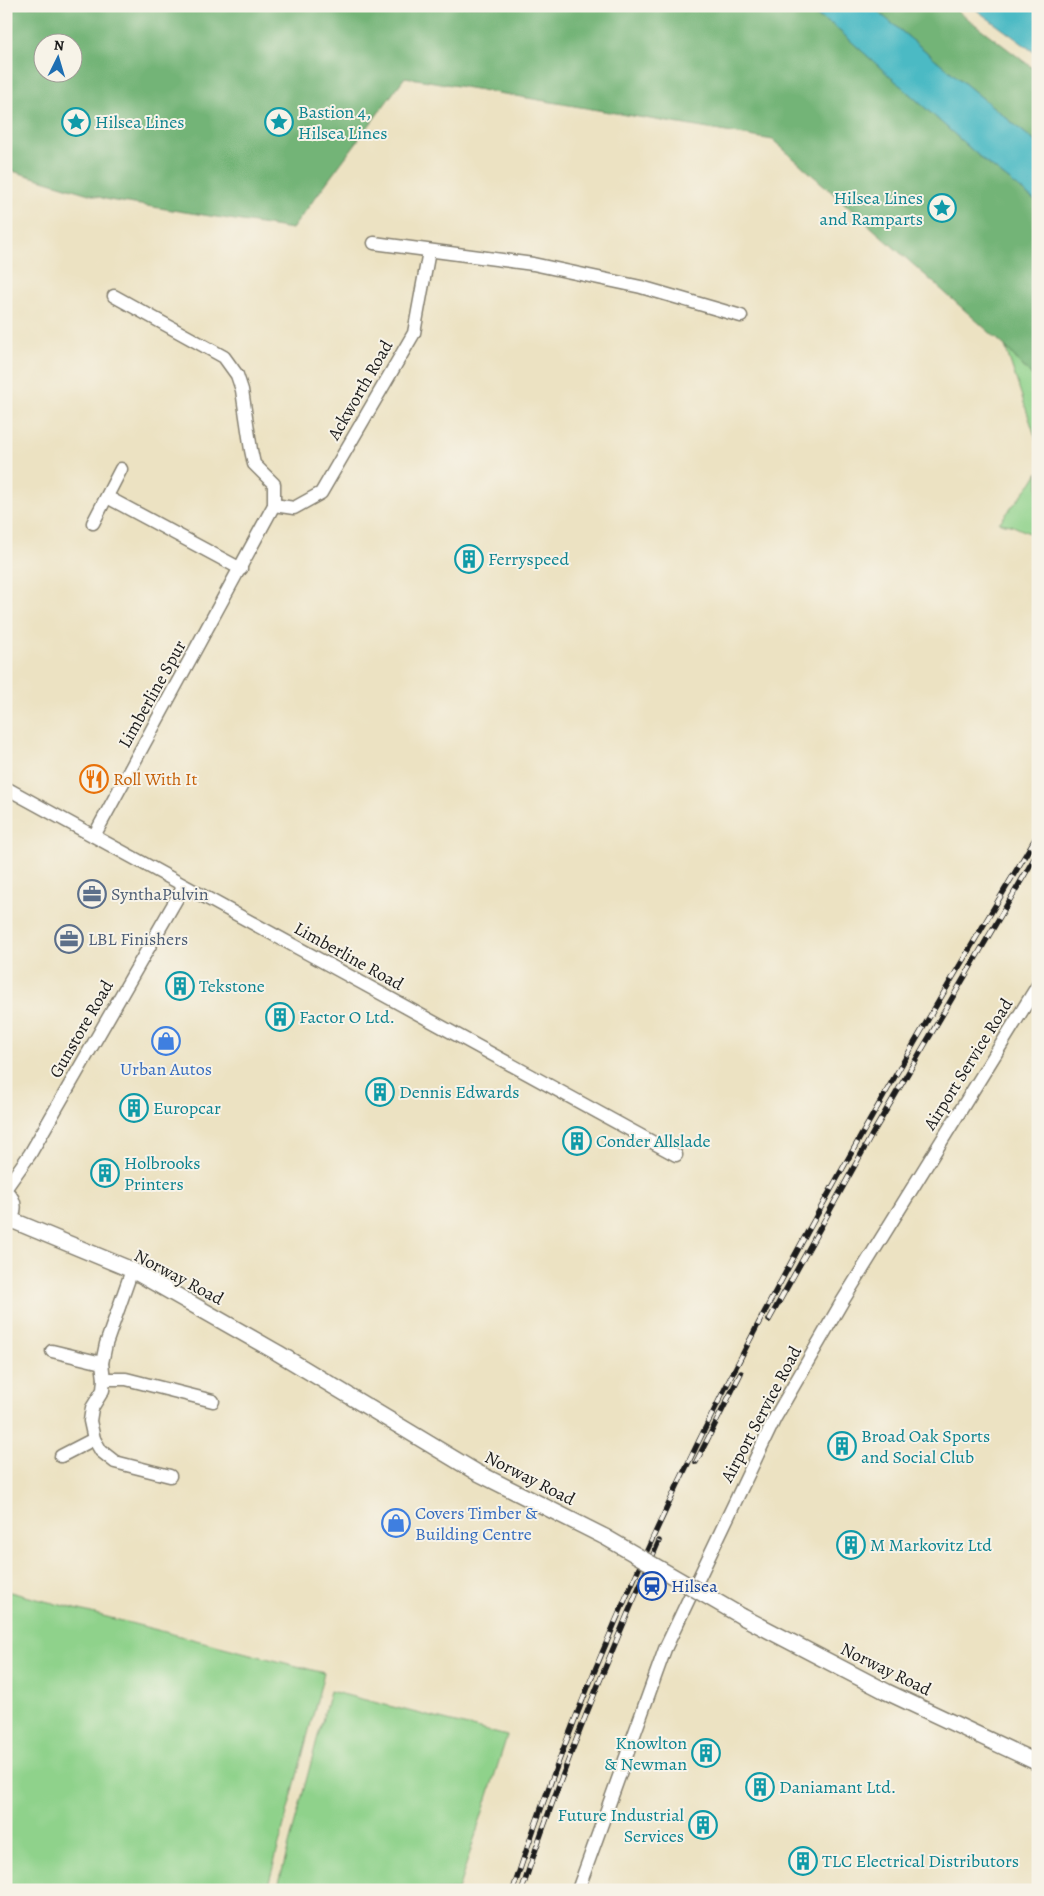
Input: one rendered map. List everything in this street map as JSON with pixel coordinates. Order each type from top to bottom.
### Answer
[{"type":"street","points":[[374,243],[533,264],[641,286],[741,316]]},
{"type":"street","name":"Ackworth Road","points":[[274,505],[294,508],[321,493],[414,333],[429,250]]},
{"type":"street","points":[[114,296],[224,357],[237,375],[242,390],[254,464],[274,484],[274,505]]},
{"type":"street","points":[[93,524],[121,469]]},
{"type":"street","points":[[107,497],[241,569]]},
{"type":"street","name":"Limberline Spur","points":[[94,836],[241,569],[274,505]]},
{"type":"street","name":"Limberline Road","points":[[6,788],[676,1155]]},
{"type":"street","name":"Gunstore Road","points":[[6,1188],[30,1154],[184,886]]},
{"type":"street","name":"Airport Service Road","points":[[578,1890],[665,1649],[775,1418],[842,1302],[1038,985]]},
{"type":"street","name":"Norway Road","points":[[6,1193],[14,1205],[8,1220],[132,1270],[278,1353],[476,1472],[605,1537],[743,1617],[887,1692],[1038,1763]]},
{"type":"street","points":[[132,1270],[106,1344],[102,1363],[103,1390],[92,1408],[90,1421],[94,1439],[101,1451],[115,1462],[170,1476]]},
{"type":"street","points":[[52,1351],[102,1363]]},
{"type":"street","points":[[104,1379],[126,1379],[213,1401]]},
{"type":"street","points":[[61,1456],[94,1439]]},
{"type":"green space","points":[[6,6],[796,6],[833,25],[982,159],[1038,203],[1038,383],[1005,346],[773,140],[405,77],[292,229],[109,200],[6,169]]},
{"type":"green space","points":[[871,6],[951,6],[1038,72],[1038,144]]},
{"type":"green space","points":[[1005,346],[1038,383],[1038,445]]},
{"type":"green space","points":[[1038,472],[1038,537],[1011,525],[999,523]]},
{"type":"green space","points":[[6,1591],[324,1673],[267,1890],[6,1890]]},
{"type":"green space","points":[[330,1691],[507,1736],[458,1890],[277,1890]]},
{"type":"water","points":[[796,6],[871,6],[1038,144],[1038,203],[982,159],[833,25]]},
{"type":"water","points":[[971,6],[1038,6],[1038,55]]},
{"type":"railway","points":[[513,1890],[563,1751],[619,1614],[680,1480],[746,1348],[816,1217],[888,1088],[1038,834]]},
{"type":"railway","points":[[769,1320],[874,1131],[1038,852]]},
{"type":"railway","points":[[696,1462],[741,1373]]},
{"type":"railway","points":[[522,1890],[586,1714],[659,1541]]},
{"type":"place","name":"Hilsea Lines","points":[[76,122]]},
{"type":"place","name":"Bastion 4, Hilsea Lines","points":[[279,122]]},
{"type":"place","name":"Hilsea Lines and Ramparts","points":[[942,208]]},
{"type":"place","name":"Ferryspeed","points":[[469,559]]},
{"type":"place","name":"Roll With It","points":[[94,779]]},
{"type":"place","name":"SynthaPulvin","points":[[92,894]]},
{"type":"place","name":"LBL Finishers","points":[[69,939]]},
{"type":"place","name":"Tekstone","points":[[180,986]]},
{"type":"place","name":"Factor O Ltd.","points":[[280,1017]]},
{"type":"place","name":"Urban Autos","points":[[166,1041]]},
{"type":"place","name":"Dennis Edwards","points":[[380,1092]]},
{"type":"place","name":"Europcar","points":[[134,1108]]},
{"type":"place","name":"Conder Allslade","points":[[577,1141]]},
{"type":"place","name":"Holbrooks Printers","points":[[105,1173]]},
{"type":"place","name":"Broad Oak Sports and Social Club","points":[[842,1446]]},
{"type":"place","name":"Covers Timber & Building Centre","points":[[396,1523]]},
{"type":"place","name":"M Markovitz Ltd","points":[[851,1545]]},
{"type":"place","name":"Hilsea","points":[[652,1586]]},
{"type":"place","name":"Knowlton & Newman","points":[[706,1753]]},
{"type":"place","name":"Daniamant Ltd.","points":[[760,1787]]},
{"type":"place","name":"Future Industrial Services","points":[[703,1825]]},
{"type":"place","name":"TLC Electrical Distributors","points":[[803,1861]]}]
